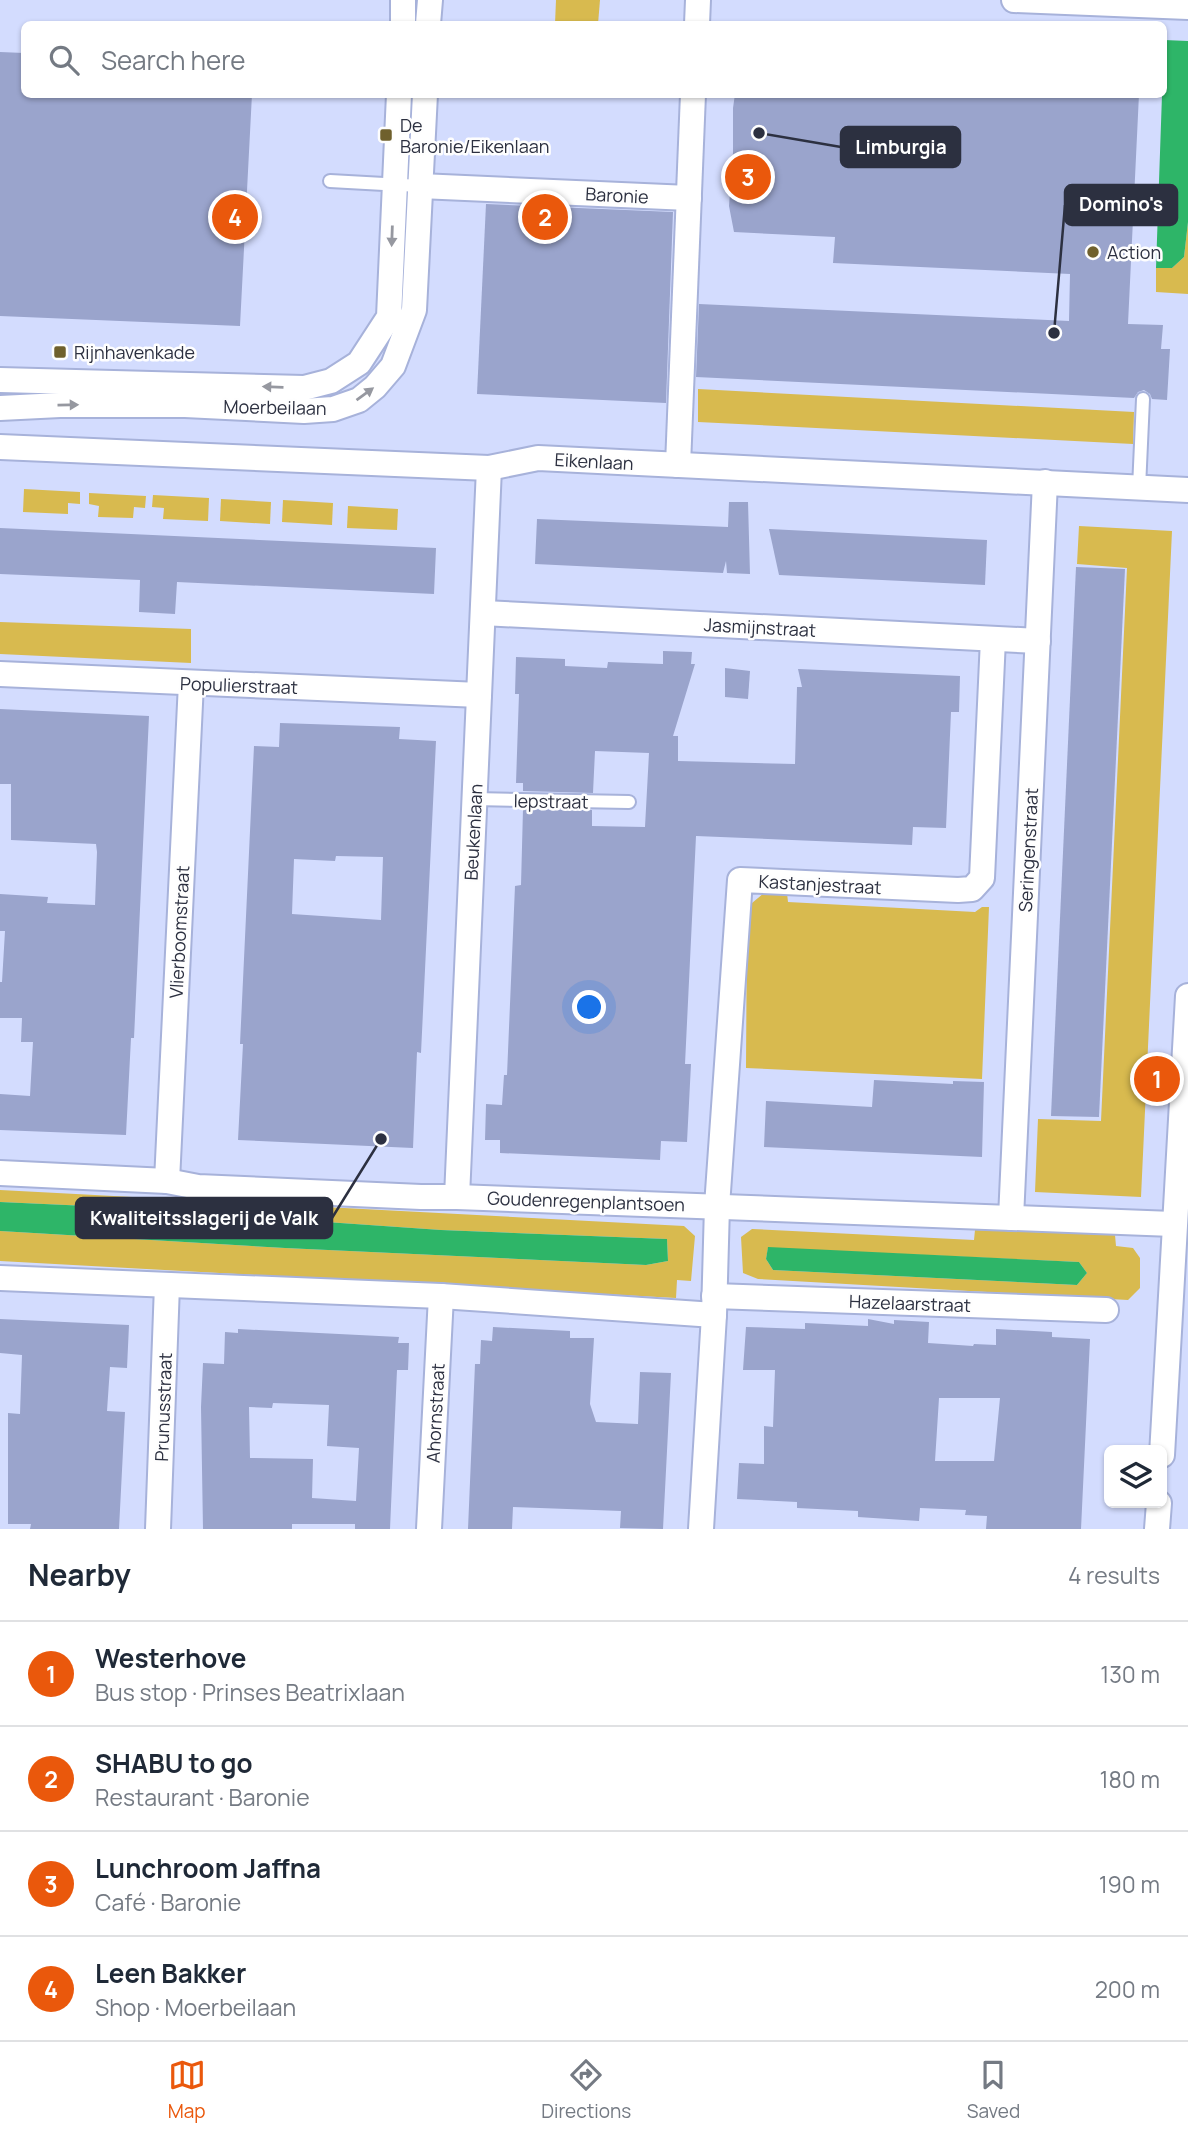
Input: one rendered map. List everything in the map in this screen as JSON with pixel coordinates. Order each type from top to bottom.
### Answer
[{"type":"street","points":[[403,0],[403,21]]},
{"type":"street","points":[[428,21],[430,0]]},
{"type":"street","points":[[696,21],[698,0]]},
{"type":"street","points":[[1014,0],[1188,6]]},
{"type":"street","name":"Moerbeilaan","points":[[0,380],[304,388],[331,380],[359,363],[389,317],[400,98]]},
{"type":"street","name":"Moerbeilaan","points":[[0,408],[185,405],[304,411],[333,409],[359,400],[375,387],[393,366],[414,310],[425,98]]},
{"type":"street","points":[[678,465],[693,98]]},
{"type":"street","name":"Baronie","points":[[420,186],[689,198]]},
{"type":"street","name":"Eikenlaan","points":[[0,447],[489,468],[538,458],[1188,490]]},
{"type":"street","name":"Beukenlaan","points":[[457,1197],[489,468]]},
{"type":"street","name":"Seringenstraat","points":[[1011,1218],[1045,482]]},
{"type":"street","name":"Jasmijnstraat","points":[[483,613],[1038,641]]},
{"type":"street","name":"Kastanjestraat","points":[[717,1206],[740,880],[972,889],[982,878],[993,639]]},
{"type":"street","name":"Populierstraat","points":[[0,674],[479,695]]},
{"type":"street","name":"Vlierboomstraat","points":[[167,1181],[191,682]]},
{"type":"street","points":[[1162,1445],[1188,996]]},
{"type":"street","name":"Goudenregenplantsoen","points":[[0,1173],[167,1181],[198,1188],[1173,1224]]},
{"type":"street","points":[[701,1529],[717,1206]]},
{"type":"street","points":[[0,1279],[714,1305]]},
{"type":"street","name":"Prunusstraat","points":[[158,1529],[167,1285]]},
{"type":"street","name":"Ahornstraat","points":[[429,1529],[441,1296]]},
{"type":"street","name":"Hazelaarstraat","points":[[714,1305],[1106,1310]]},
{"type":"street","points":[[1157,1529],[1159,1508]]},
{"type":"lane","points":[[330,181],[420,186]]},
{"type":"lane","points":[[1139,488],[1143,399]]},
{"type":"lane","name":"Iepstraat","points":[[474,799],[629,802]]},
{"type":"shaded area","points":[[556,0],[600,0],[598,21],[555,21]]},
{"type":"shaded area","points":[[1167,40],[1188,41],[1188,222],[1184,257],[1172,268],[1156,268],[1162,98],[1167,98]]},
{"type":"shaded area","points":[[1188,222],[1188,294],[1156,292],[1156,268],[1172,268],[1184,257]]},
{"type":"shaded area","points":[[698,389],[1134,412],[1133,444],[698,422]]},
{"type":"shaded area","points":[[24,489],[80,492],[80,504],[68,503],[68,514],[23,512]]},
{"type":"shaded area","points":[[89,493],[146,496],[145,508],[134,507],[133,518],[98,517],[99,506],[89,504]]},
{"type":"shaded area","points":[[153,495],[209,498],[208,521],[163,519],[164,508],[152,507]]},
{"type":"shaded area","points":[[221,499],[271,502],[270,524],[220,521]]},
{"type":"shaded area","points":[[283,500],[333,503],[332,525],[282,522]]},
{"type":"shaded area","points":[[348,506],[398,509],[397,530],[347,528]]},
{"type":"shaded area","points":[[1079,526],[1172,531],[1141,1197],[1035,1192],[1038,1119],[1101,1121],[1127,568],[1077,564]]},
{"type":"shaded area","points":[[0,622],[191,629],[191,663],[0,654]]},
{"type":"shaded area","points":[[764,893],[787,893],[788,902],[975,912],[982,907],[989,907],[982,1079],[746,1068],[747,914],[752,903]]},
{"type":"shaded area","points":[[0,1190],[684,1226],[695,1236],[691,1281],[677,1280],[676,1298],[0,1261],[0,1231],[646,1265],[668,1261],[667,1239],[441,1230],[0,1202]]},
{"type":"shaded area","points":[[0,1202],[441,1230],[667,1239],[668,1261],[646,1265],[0,1231]]},
{"type":"shaded area","points":[[752,1229],[974,1240],[975,1230],[1115,1235],[1116,1246],[1133,1248],[1140,1258],[1140,1288],[1128,1300],[758,1279],[743,1273],[741,1237]],"holes":[[[768,1248],[1079,1262],[1087,1273],[1077,1285],[773,1270],[766,1259]]]},
{"type":"shaded area","points":[[768,1247],[1079,1262],[1087,1273],[1077,1285],[773,1270],[766,1259]]},
{"type":"building","points":[[0,52],[21,53],[21,98],[252,98],[240,326],[0,316]]},
{"type":"building","points":[[734,98],[1139,98],[1128,324],[1163,325],[1161,349],[1170,349],[1167,400],[1152,399],[1144,390],[1138,392],[1134,398],[696,377],[699,304],[1069,321],[1070,274],[833,263],[835,237],[734,232],[729,206]]},
{"type":"building","points":[[486,204],[673,212],[666,403],[477,394]]},
{"type":"building","points":[[729,502],[748,502],[750,574],[727,573],[726,561],[723,573],[535,564],[537,519],[728,527]]},
{"type":"building","points":[[0,528],[436,548],[434,594],[177,582],[175,614],[139,612],[140,580],[0,574]]},
{"type":"building","points":[[769,529],[987,540],[985,585],[779,575]]},
{"type":"building","points":[[1076,567],[1125,569],[1099,1117],[1051,1116]]},
{"type":"building","points":[[663,651],[692,652],[691,664],[695,664],[673,736],[678,736],[678,761],[795,764],[797,687],[802,687],[798,669],[960,676],[959,712],[951,712],[946,828],[913,827],[912,845],[696,836],[685,1064],[691,1064],[687,1142],[661,1141],[660,1160],[500,1153],[500,1140],[485,1140],[486,1104],[502,1105],[504,1075],[507,1075],[515,886],[521,885],[523,809],[592,810],[592,826],[645,827],[649,753],[595,751],[593,793],[523,791],[523,783],[516,783],[519,694],[515,694],[516,657],[565,659],[565,666],[607,668],[608,662],[663,664]]},
{"type":"building","points":[[725,668],[750,671],[748,699],[725,697]]},
{"type":"building","points":[[0,709],[149,716],[134,1038],[131,1038],[126,1135],[0,1130],[0,1094],[30,1096],[33,1042],[21,1042],[22,1018],[0,1018],[5,931],[0,931],[0,894],[48,897],[47,903],[95,905],[97,852],[96,844],[11,840],[11,784],[0,784]]},
{"type":"building","points":[[280,723],[400,727],[399,739],[436,741],[421,1053],[417,1052],[413,1148],[238,1140],[254,746],[279,747]],"holes":[[[336,856],[383,857],[381,920],[292,914],[294,859],[335,861]]]},
{"type":"building","points":[[874,1080],[953,1084],[953,1081],[984,1082],[982,1157],[764,1147],[766,1101],[872,1107]]},
{"type":"building","points":[[0,1319],[129,1325],[127,1368],[110,1367],[107,1411],[125,1412],[119,1529],[30,1529],[31,1524],[8,1524],[8,1413],[20,1414],[22,1355],[0,1353]]},
{"type":"building","points":[[868,1319],[894,1324],[894,1320],[929,1322],[928,1343],[973,1346],[996,1345],[996,1329],[1052,1332],[1052,1337],[1090,1339],[1081,1529],[986,1529],[987,1516],[965,1515],[966,1510],[920,1508],[919,1521],[858,1517],[858,1511],[797,1508],[797,1502],[737,1499],[739,1463],[764,1464],[764,1426],[773,1427],[775,1370],[743,1370],[746,1327],[805,1329],[805,1323],[868,1326]],"holes":[[[939,1398],[1000,1398],[994,1461],[935,1461]]]},
{"type":"building","points":[[493,1327],[570,1331],[570,1338],[594,1338],[590,1404],[596,1422],[638,1424],[640,1372],[671,1373],[663,1529],[620,1528],[621,1511],[513,1507],[512,1529],[468,1529],[475,1364],[480,1364],[481,1340],[492,1341]]},
{"type":"building","points":[[238,1329],[399,1337],[398,1343],[409,1343],[408,1370],[397,1370],[390,1529],[355,1529],[355,1524],[292,1524],[292,1529],[203,1529],[203,1363],[224,1364],[225,1332],[238,1333]],"holes":[[[273,1403],[329,1405],[327,1446],[359,1448],[356,1501],[312,1498],[313,1459],[250,1458],[249,1407],[272,1408]]]},
{"type":"place","name":"Limburgia","points":[[759,133]]},
{"type":"place","name":"De Baronie/Eikenlaan","points":[[386,135]]},
{"type":"place","name":"Lunchroom Jaffna","points":[[748,177]]},
{"type":"place","name":"Leen Bakker","points":[[235,217]]},
{"type":"place","name":"SHABU to go","points":[[545,217]]},
{"type":"place","name":"Action","points":[[1093,252]]},
{"type":"place","name":"Domino's","points":[[1054,333]]},
{"type":"place","name":"Rijnhavenkade","points":[[60,352]]},
{"type":"place","name":"Westerhove","points":[[1157,1079]]},
{"type":"place","name":"Kwaliteitsslagerij de Valk","points":[[381,1139]]}]
